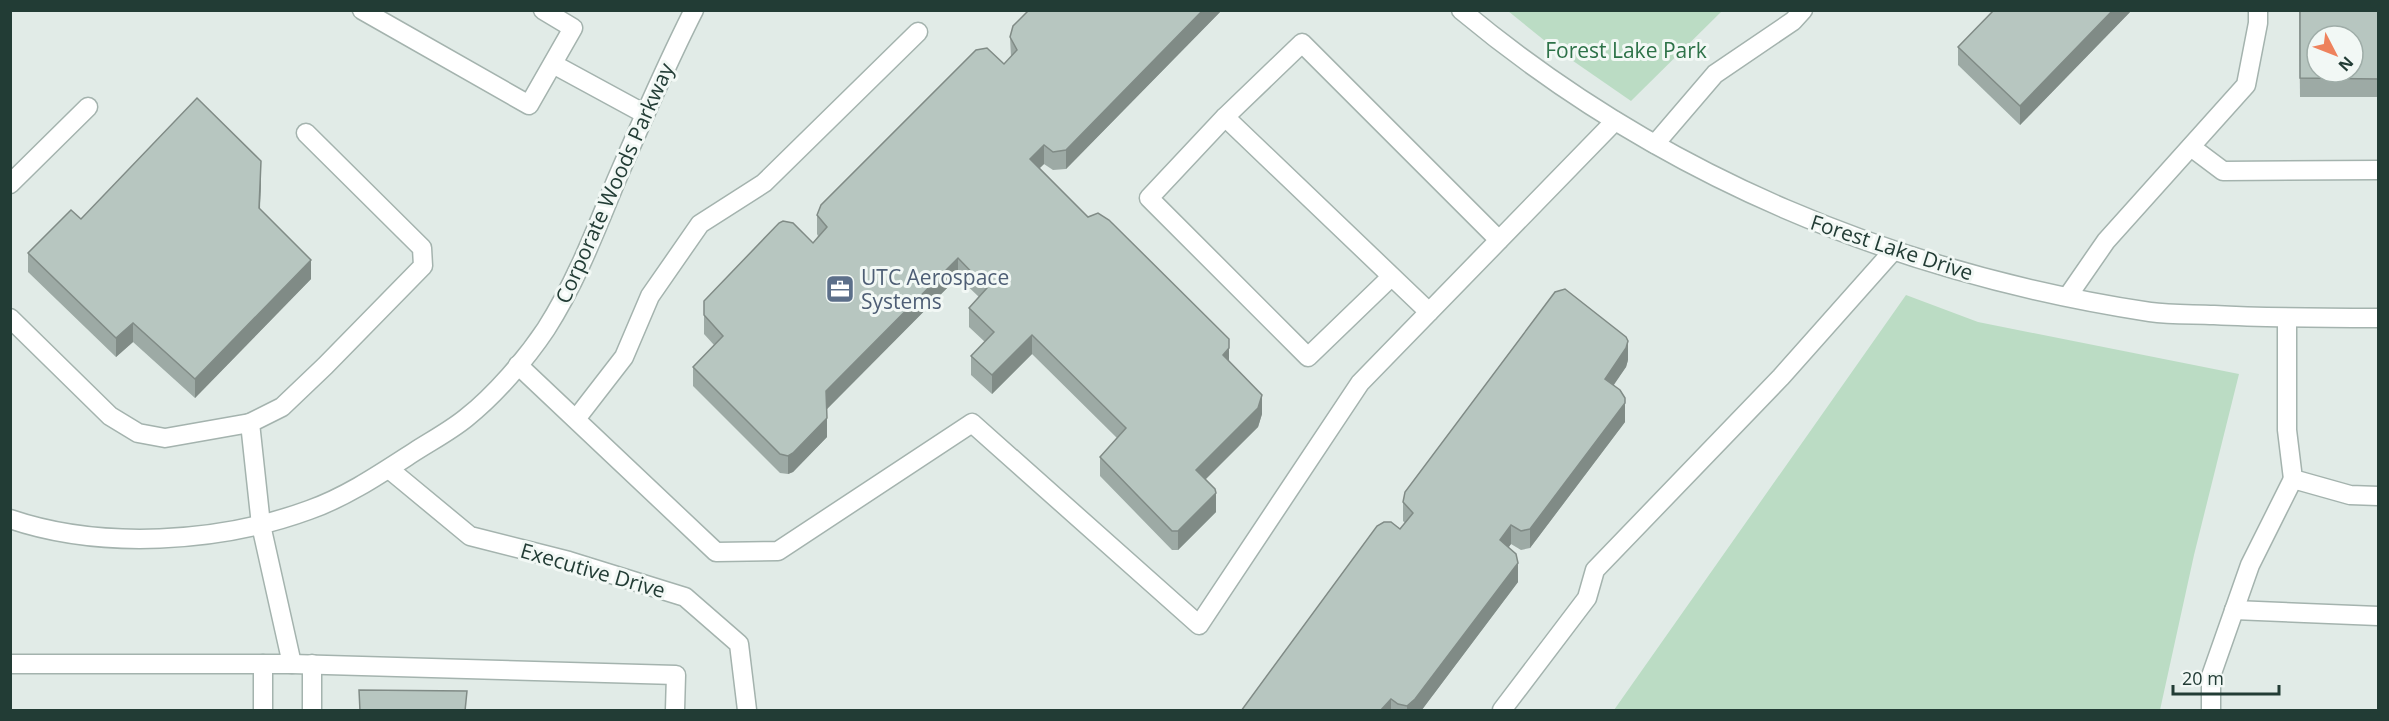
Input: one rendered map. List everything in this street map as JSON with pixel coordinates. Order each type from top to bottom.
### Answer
[{"type":"street","points":[[362,10],[529,105],[573,28],[543,10]]},
{"type":"street","name":"Corporate Woods Parkway","points":[[10,519],[88,536],[146,539],[204,536],[261,525],[310,510],[358,487],[466,418],[518,365],[546,329],[577,275],[661,74],[694,10]]},
{"type":"street","name":"Forest Lake Drive","points":[[1461,10],[1587,105],[1688,164],[1794,215],[1893,251],[2003,283],[2152,312],[2287,318],[2379,318]]},
{"type":"street","points":[[1655,144],[1715,74],[1793,21],[1803,10]]},
{"type":"street","points":[[2068,296],[2106,242],[2246,85],[2258,23],[2258,10]]},
{"type":"street","points":[[576,419],[624,357],[651,296],[700,224],[764,183],[918,32]]},
{"type":"street","points":[[1391,277],[1308,357],[1149,198],[1225,117],[1302,43],[1498,240]]},
{"type":"street","points":[[553,64],[645,114]]},
{"type":"street","points":[[10,184],[88,107]]},
{"type":"street","points":[[1225,117],[1429,312]]},
{"type":"street","points":[[518,365],[716,552],[778,551],[972,423],[1199,625],[1360,383],[1615,121]]},
{"type":"street","points":[[10,318],[110,416],[138,433],[165,438],[250,423],[282,407],[423,266],[422,248],[306,133]]},
{"type":"street","points":[[2191,147],[2223,171],[2379,170]]},
{"type":"street","points":[[1502,711],[1587,598],[1594,570],[1781,377],[1893,251]]},
{"type":"street","points":[[2211,711],[2211,676],[2234,610],[2250,565],[2293,479],[2287,430],[2287,318]]},
{"type":"street","points":[[250,423],[261,525],[292,664]]},
{"type":"street","name":"Executive Drive","points":[[389,468],[470,536],[569,561],[685,597],[739,644],[747,711]]},
{"type":"street","points":[[2293,479],[2350,495],[2379,496]]},
{"type":"street","points":[[2234,610],[2379,616]]},
{"type":"street","points":[[10,664],[312,664],[676,675],[675,711]]},
{"type":"street","points":[[263,664],[263,711]]},
{"type":"street","points":[[312,664],[312,711]]},
{"type":"green space","name":"Forest Lake Park","points":[[1508,11],[1722,11],[1631,101],[1550,45]]},
{"type":"green space","points":[[1906,295],[1978,322],[2239,374],[2194,555],[2160,710],[1614,710]]},
{"type":"building","name":"UTC Aerospace Systems","points":[[1029,10],[1203,10],[1066,150],[1053,152],[1044,145],[1030,159],[1088,217],[1098,213],[1109,220],[1229,339],[1229,348],[1223,355],[1262,395],[1258,408],[1196,470],[1215,489],[1216,493],[1178,531],[1172,531],[1100,457],[1126,428],[1032,335],[992,375],[971,356],[994,332],[969,308],[987,288],[958,258],[826,391],[827,418],[788,456],[780,454],[693,367],[723,336],[704,315],[704,301],[779,223],[783,221],[793,223],[813,243],[827,227],[817,215],[821,205],[976,50],[987,48],[1004,64],[1017,50],[1010,37],[1013,26]]},
{"type":"building","points":[[1994,10],[2113,10],[2020,106],[1958,47]]},
{"type":"building","points":[[2300,10],[2379,10],[2379,79],[2365,79],[2365,24],[2305,24],[2305,78],[2300,78]]},
{"type":"building","points":[[197,98],[261,161],[259,208],[311,260],[195,379],[133,323],[116,338],[28,253],[71,210],[81,219]]},
{"type":"building","points":[[1565,289],[1626,337],[1628,341],[1626,348],[1605,379],[1620,390],[1625,403],[1530,529],[1521,531],[1511,525],[1500,540],[1516,554],[1518,563],[1415,699],[1407,706],[1391,699],[1380,711],[1241,711],[1377,526],[1384,522],[1391,522],[1400,529],[1413,513],[1403,502],[1405,492],[1555,292]]},
{"type":"building","points":[[359,690],[467,691],[465,711],[360,711]]},
{"type":"place","name":"UTC Aerospace Systems","points":[[840,289]]}]
